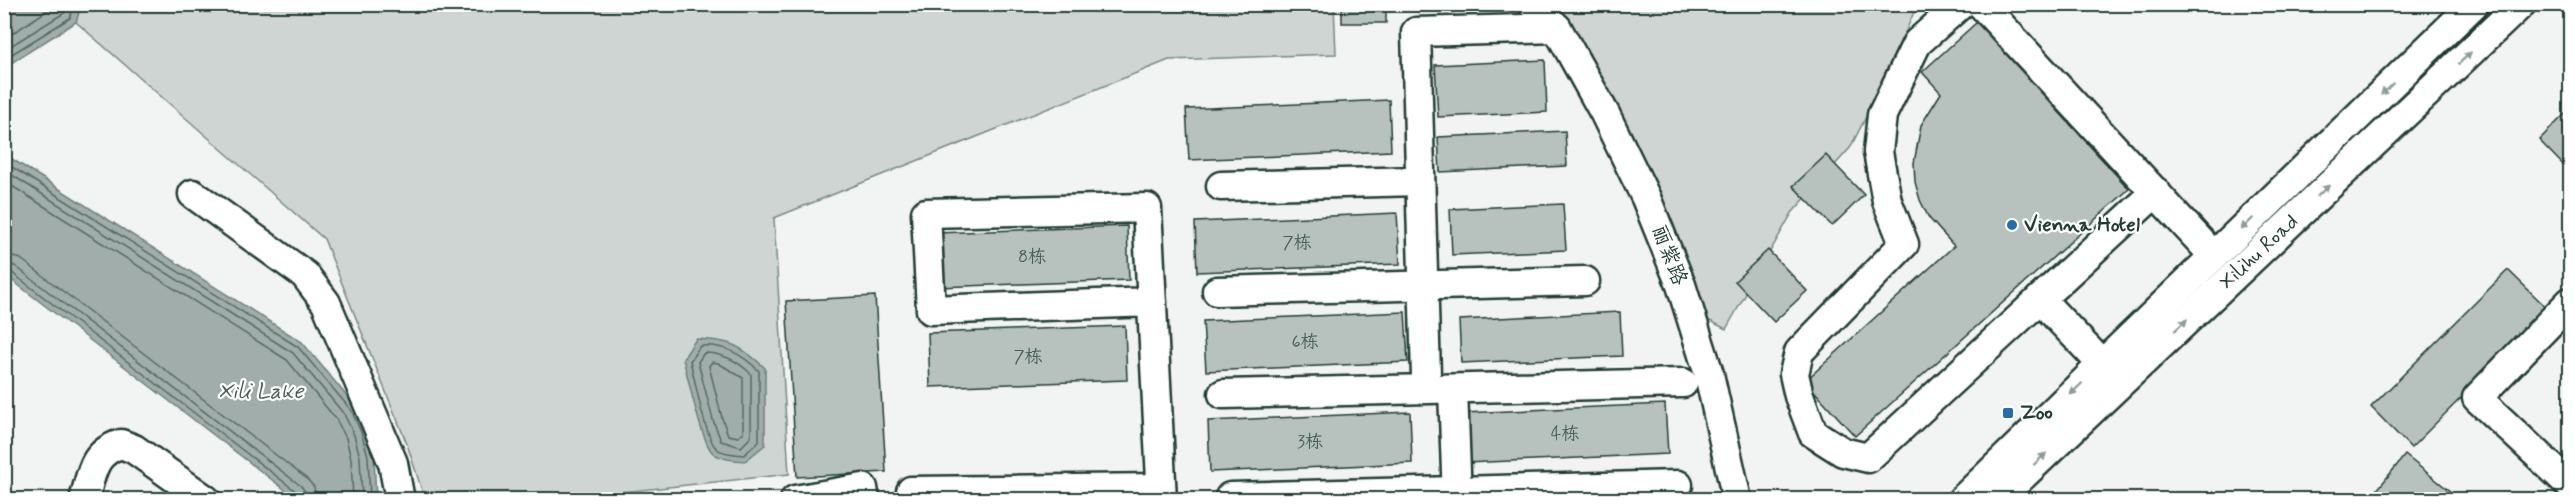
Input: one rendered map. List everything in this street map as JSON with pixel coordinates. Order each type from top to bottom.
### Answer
[{"type":"street","name":"丽紫路","points":[[1533,4],[1557,28],[1605,114],[1646,198],[1681,285],[1709,374],[1737,500]]},
{"type":"street","points":[[1961,4],[1917,43],[1882,115],[1878,152],[1887,201],[1904,244],[1799,352],[1794,374],[1799,396],[1813,433],[1843,452],[1868,458],[2156,192]]},
{"type":"street","points":[[1981,4],[2214,256]]},
{"type":"street","name":"Xilihu Road","points":[[1962,500],[2474,4]]},
{"type":"street","name":"Xilihu Road","points":[[1997,500],[2521,4]]},
{"type":"street","points":[[1426,376],[1416,32],[1557,28]]},
{"type":"street","points":[[1221,186],[1420,181]]},
{"type":"street","points":[[193,194],[305,275],[326,303],[393,463],[400,500]]},
{"type":"street","points":[[912,500],[911,491],[1161,494],[1152,302],[1147,208],[926,213],[931,310],[1152,302]]},
{"type":"street","points":[[1217,291],[1585,281]]},
{"type":"street","points":[[2040,299],[2102,364]]},
{"type":"street","points":[[2571,302],[2477,398],[2571,485]]},
{"type":"street","points":[[1223,394],[1683,383]]},
{"type":"street","points":[[1453,389],[1457,495]]},
{"type":"street","points":[[84,500],[96,459],[110,447],[121,444],[134,449],[206,500]]},
{"type":"street","points":[[1230,497],[1457,495],[1678,486]]},
{"type":"street","points":[[795,500],[863,488],[865,500]]},
{"type":"shaded area","points":[[81,4],[1334,4],[1336,54],[1169,60],[774,218],[789,474],[557,499],[425,500],[407,444],[324,239],[76,22]]},
{"type":"shaded area","points":[[1548,5],[1917,5],[1885,80],[1850,148],[1792,213],[1726,329],[1704,318]]},
{"type":"water","points":[[5,4],[81,5],[76,22],[5,67]]},
{"type":"water","name":"Xili Lake","points":[[4,154],[302,342],[355,406],[367,430],[374,455],[376,499],[297,499],[5,275]]},
{"type":"water","points":[[696,339],[734,345],[765,368],[765,445],[745,461],[720,457],[713,453],[704,437],[683,359]]},
{"type":"building","points":[[1342,4],[1386,4],[1386,23],[1342,23]]},
{"type":"building","name":"Vienna Hotel","points":[[1977,22],[2129,189],[1855,436],[1805,381],[1954,246],[1929,218],[1920,200],[1915,182],[1914,163],[1921,125],[1941,93],[1922,72]]},
{"type":"building","points":[[1545,60],[1547,112],[1438,117],[1435,65]]},
{"type":"building","points":[[1389,100],[1391,151],[1189,160],[1186,109]]},
{"type":"building","points":[[2570,109],[2570,172],[2539,140]]},
{"type":"building","points":[[1565,131],[1567,166],[1440,172],[1438,137]]},
{"type":"building","points":[[1826,155],[1864,195],[1832,226],[1793,186]]},
{"type":"building","points":[[1563,204],[1566,250],[1452,255],[1450,209]]},
{"type":"building","points":[[1397,213],[1400,264],[1197,272],[1195,222]]},
{"type":"building","points":[[1127,226],[1129,280],[938,287],[936,233]]},
{"type":"building","points":[[1768,250],[1807,291],[1774,322],[1735,281]]},
{"type":"building","points":[[2508,270],[2549,310],[2411,448],[2371,407]]},
{"type":"building","points":[[875,296],[886,472],[797,477],[786,301]]},
{"type":"building","points":[[1405,312],[1408,362],[1206,371],[1203,321]]},
{"type":"building","points":[[1620,312],[1622,356],[1461,363],[1459,320]]},
{"type":"building","points":[[1125,326],[1127,380],[930,387],[928,333]]},
{"type":"building","points":[[1665,404],[1668,454],[1465,463],[1463,413]]},
{"type":"building","points":[[1410,412],[1412,463],[1210,472],[1208,421]]},
{"type":"building","points":[[2405,455],[2461,500],[2369,500]]},
{"type":"building","points":[[1722,495],[1722,500],[1700,500],[1699,496]]},
{"type":"place","name":"Vienna Hotel","points":[[2012,225]]},
{"type":"place","name":"Zoo","points":[[2008,413]]}]
